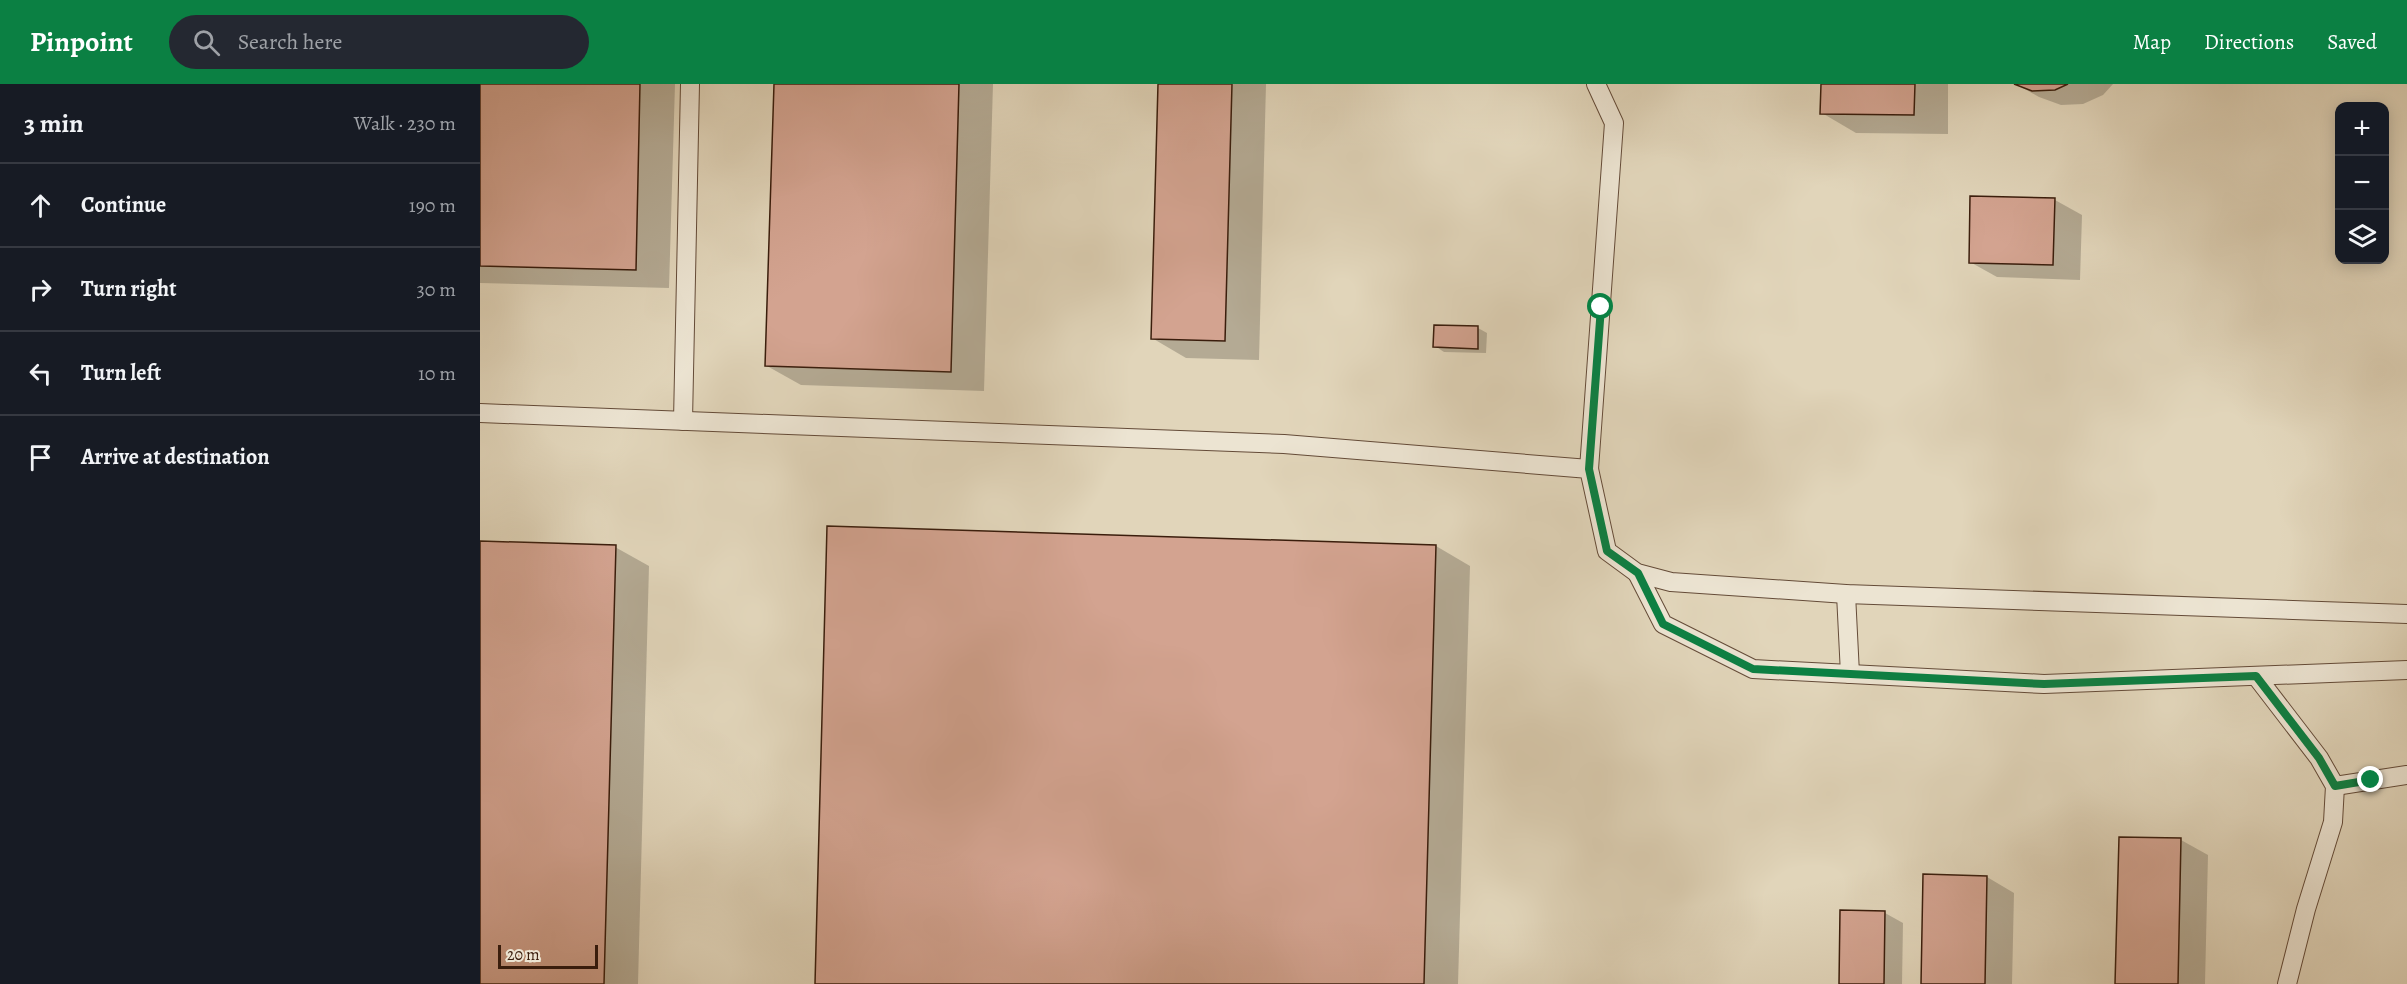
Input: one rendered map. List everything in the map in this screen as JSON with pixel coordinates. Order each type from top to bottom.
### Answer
[{"type":"lane","points":[[683,421],[690,84]]},
{"type":"lane","points":[[1596,84],[1614,123],[1589,469],[1607,551],[1638,573],[1671,582],[1846,594],[2407,614]]},
{"type":"lane","points":[[480,413],[1284,444],[1589,469]]},
{"type":"lane","points":[[1638,573],[1663,624],[1753,669],[2044,684],[2407,670]]},
{"type":"lane","points":[[1846,594],[1850,674]]},
{"type":"lane","points":[[2256,676],[2319,758],[2335,786],[2333,822],[2306,909],[2287,984]]},
{"type":"lane","points":[[2335,786],[2407,775]]},
{"type":"building","points":[[480,84],[640,84],[636,270],[480,266]]},
{"type":"building","points":[[774,84],[959,84],[951,372],[765,366]]},
{"type":"building","points":[[1158,84],[1232,84],[1225,341],[1151,339]]},
{"type":"building","points":[[1821,84],[1915,84],[1914,115],[1820,114]]},
{"type":"building","points":[[2014,84],[2068,84],[2055,90],[2032,91]]},
{"type":"building","points":[[1970,196],[2055,198],[2053,265],[1969,263]]},
{"type":"building","points":[[1434,325],[1478,326],[1478,349],[1433,347]]},
{"type":"building","points":[[827,526],[1436,545],[1424,984],[815,984]]},
{"type":"building","points":[[480,541],[616,545],[604,984],[480,984]]},
{"type":"building","points":[[2119,837],[2181,838],[2178,984],[2115,984]]},
{"type":"building","points":[[1923,874],[1987,876],[1985,984],[1921,984]]},
{"type":"building","points":[[1840,910],[1885,911],[1884,984],[1839,984]]},
{"type":"route","points":[[1601,307],[1589,469],[1607,551],[1638,573],[1663,624],[1753,669],[2044,684],[2256,676],[2319,758],[2335,786],[2371,780]]}]
